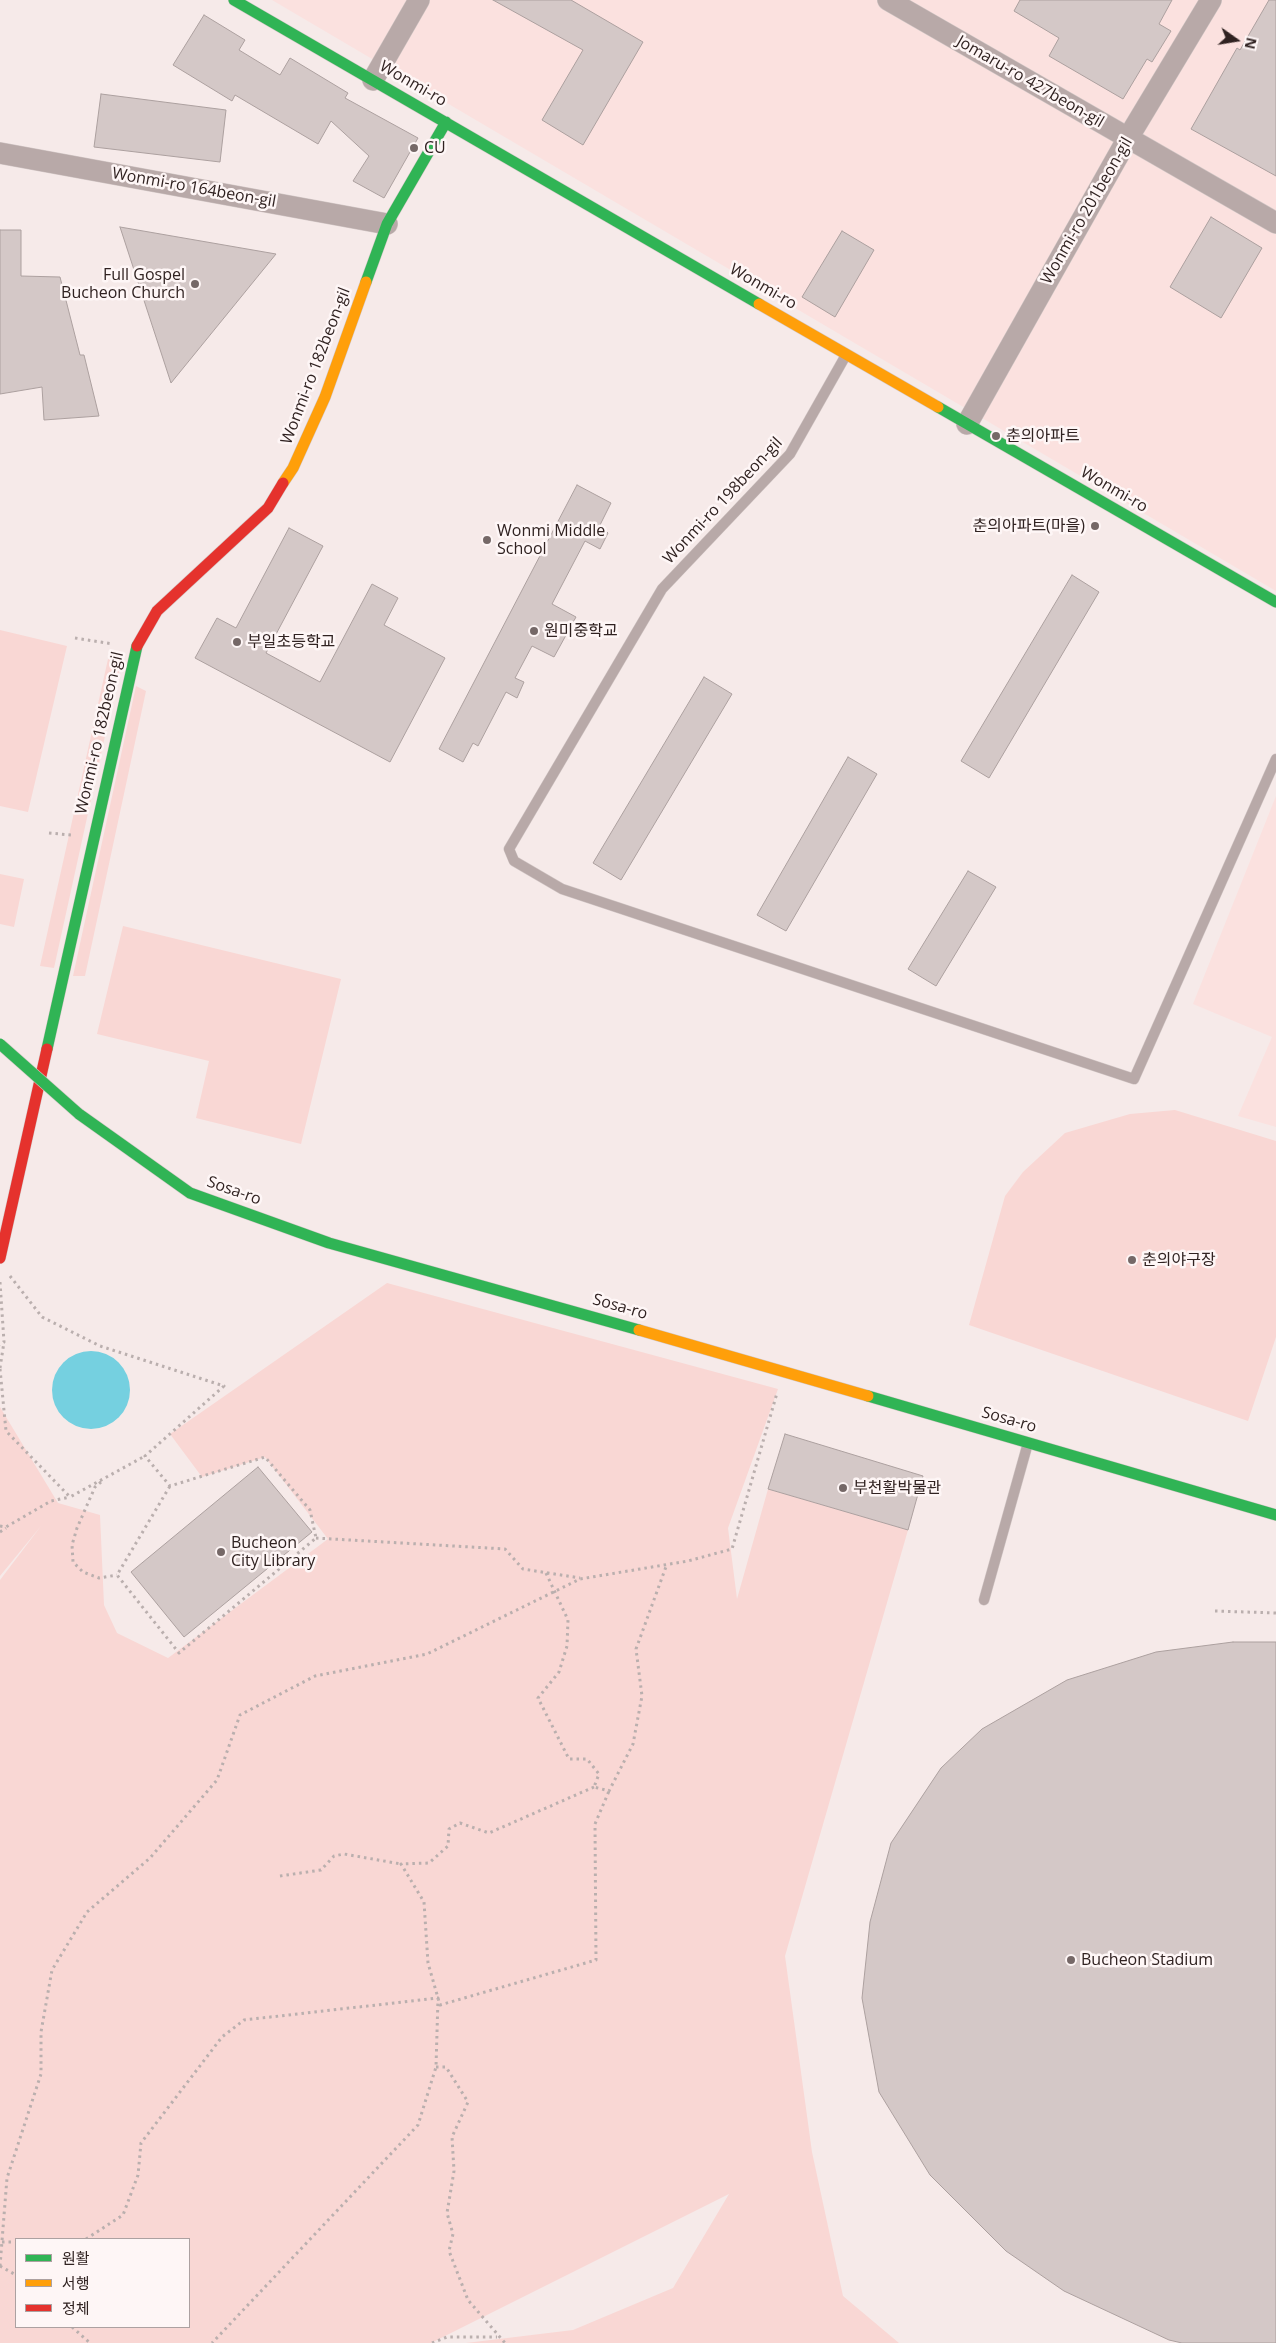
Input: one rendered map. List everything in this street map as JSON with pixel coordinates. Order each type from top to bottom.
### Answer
[{"type":"street","name":"Wonmi-ro","points":[[234,0],[1276,602]]},
{"type":"street","points":[[373,80],[419,0]]},
{"type":"street","name":"Jomaru-ro 427beon-gil","points":[[888,0],[1276,223]]},
{"type":"street","name":"Wonmi-ro 201beon-gil","points":[[967,424],[1128,138],[1211,0]]},
{"type":"street","name":"Wonmi-ro 182beon-gil","points":[[0,1258],[136,648],[157,611],[268,508],[293,468],[325,397],[387,224],[446,122]]},
{"type":"street","name":"Wonmi-ro 164beon-gil","points":[[0,153],[387,224]]},
{"type":"street","name":"Sosa-ro","points":[[0,1044],[79,1114],[190,1193],[329,1243],[783,1370],[1276,1514]]},
{"type":"lane","name":"Wonmi-ro 198beon-gil","points":[[847,354],[790,454],[662,589],[509,849],[514,861],[562,889],[1134,1080],[1276,759]]},
{"type":"lane","points":[[984,1600],[1028,1442]]},
{"type":"path","points":[[75,638],[136,648]]},
{"type":"path","points":[[0,1532],[51,1501],[70,1497],[146,1456],[224,1386],[100,1346],[42,1317],[6,1272]]},
{"type":"path","points":[[0,1282],[2,1344],[0,1369],[6,1431],[70,1497]]},
{"type":"path","points":[[15,2274],[0,2266],[7,2178],[41,2074],[41,2032],[52,1970],[87,1912],[150,1858],[217,1780],[240,1714],[315,1676],[427,1654],[580,1578],[667,1564],[732,1549],[783,1370]]},
{"type":"path","points":[[146,1456],[170,1486]]},
{"type":"path","points":[[113,1474],[94,1487],[72,1545],[73,1562],[83,1572],[100,1578],[117,1574],[170,1486],[265,1457],[310,1510],[316,1538]]},
{"type":"path","points":[[0,1526],[6,1528]]},
{"type":"path","points":[[117,1574],[179,1652],[316,1538],[505,1549],[523,1569],[580,1578]]},
{"type":"path","points":[[401,1864],[424,1902],[428,1963],[440,2005],[596,1960],[595,1824],[609,1791],[633,1744],[642,1696],[636,1649],[667,1564]]},
{"type":"path","points":[[546,1573],[568,1620],[567,1646],[559,1672],[538,1698],[569,1759],[587,1759],[599,1774],[594,1787]]},
{"type":"path","points":[[1215,1611],[1276,1613]]},
{"type":"path","points":[[280,1876],[321,1870],[334,1856],[344,1854],[401,1864],[429,1863],[448,1846],[450,1828],[460,1823],[488,1833],[594,1787],[609,1791]]},
{"type":"path","points":[[212,2343],[418,2125],[436,2067],[438,1998]]},
{"type":"path","points":[[88,2238],[122,2215],[138,2175],[141,2143],[222,2037],[244,2020],[438,1998]]},
{"type":"path","points":[[436,2067],[446,2067],[468,2102],[452,2137],[454,2171],[447,2213],[453,2234],[449,2251],[468,2300],[505,2343]]},
{"type":"path","points":[[2,2242],[15,2242]]},
{"type":"path","points":[[73,2328],[90,2343]]},
{"type":"path","points":[[432,2343],[447,2337],[498,2337]]},
{"type":"shaded area","points":[[272,0],[1276,0],[1276,591],[999,428]]},
{"type":"shaded area","points":[[0,630],[67,646],[28,812],[0,806]]},
{"type":"shaded area","points":[[108,659],[121,663],[54,968],[40,966]]},
{"type":"shaded area","points":[[136,686],[146,691],[85,976],[73,976]]},
{"type":"shaded area","points":[[1276,796],[1276,1127],[1238,1116],[1272,1037],[1193,1004]]},
{"type":"shaded area","points":[[0,874],[24,879],[14,927],[0,924]]},
{"type":"shaded area","points":[[123,926],[341,979],[301,1144],[196,1118],[209,1061],[97,1034]]},
{"type":"shaded area","name":"춘의야구장","points":[[1175,1110],[1276,1141],[1276,1337],[1248,1421],[969,1325],[1005,1196],[1023,1172],[1065,1133],[1130,1114]]},
{"type":"shaded area","points":[[387,1283],[778,1389],[728,1528],[737,1599],[768,1489],[908,1530],[785,1956],[812,2152],[843,2296],[899,2343],[466,2343],[573,2330],[673,2288],[729,2194],[431,2343],[0,2343],[0,1580],[41,1526],[0,1576],[0,1407],[58,1503],[100,1515],[104,1605],[117,1633],[168,1658],[328,1539],[265,1457],[202,1477],[170,1434]]},
{"type":"water","points":[[91,1351],[106,1354],[119,1362],[127,1375],[130,1390],[127,1405],[119,1418],[106,1426],[91,1429],[76,1426],[63,1418],[55,1405],[52,1390],[55,1375],[63,1362],[76,1354]]},
{"type":"building","points":[[493,0],[571,0],[643,42],[583,145],[542,120],[583,50]]},
{"type":"building","points":[[1020,0],[1172,0],[1159,24],[1171,31],[1152,62],[1147,59],[1123,99],[1049,56],[1059,38],[1014,11]]},
{"type":"building","points":[[1269,0],[1276,0],[1276,176],[1191,129],[1237,48],[1240,50]]},
{"type":"building","points":[[204,15],[245,40],[239,50],[280,75],[290,58],[348,93],[345,98],[418,138],[384,198],[353,181],[369,156],[331,121],[318,144],[235,95],[232,101],[173,65]]},
{"type":"building","points":[[101,94],[226,110],[220,162],[94,147]]},
{"type":"building","points":[[1211,217],[1262,248],[1221,318],[1170,287]]},
{"type":"building","name":"Full Gospel Bucheon Church","points":[[120,227],[276,254],[171,383]]},
{"type":"building","points":[[0,230],[21,230],[21,276],[60,277],[80,355],[84,355],[99,416],[44,420],[42,387],[0,394]]},
{"type":"building","points":[[842,231],[874,250],[835,317],[802,297]]},
{"type":"building","name":"원미중학교","points":[[577,485],[611,503],[600,525],[608,533],[600,549],[585,541],[552,604],[576,617],[554,657],[532,646],[515,678],[524,682],[517,698],[506,692],[478,746],[473,743],[463,762],[439,749]]},
{"type":"building","name":"부일초등학교","points":[[289,528],[323,546],[266,653],[320,682],[372,584],[398,598],[384,625],[445,658],[390,762],[195,658],[217,618],[236,628]]},
{"type":"building","points":[[1072,575],[1099,592],[989,778],[961,761]]},
{"type":"building","points":[[704,677],[732,694],[621,880],[593,863]]},
{"type":"building","points":[[848,757],[877,774],[786,931],[757,915]]},
{"type":"building","points":[[968,871],[996,887],[936,986],[908,969]]},
{"type":"building","points":[[785,1434],[923,1476],[908,1530],[768,1489]]},
{"type":"building","name":"Bucheon City Library","points":[[258,1467],[312,1532],[184,1637],[131,1572]]},
{"type":"building","name":"Bucheon Stadium","points":[[1233,1642],[1276,1642],[1276,2343],[1182,2343],[1169,2340],[1064,2291],[1006,2251],[930,2175],[879,2092],[862,1998],[870,1922],[891,1843],[941,1768],[982,1729],[1067,1680],[1156,1652]]},
{"type":"traffic: fast","points":[[234,0],[759,304]]},
{"type":"traffic: fast","points":[[366,282],[387,224],[446,122]]},
{"type":"traffic: fast","points":[[938,407],[1276,602]]},
{"type":"traffic: fast","points":[[47,1049],[137,646]]},
{"type":"traffic: fast","points":[[0,1044],[79,1114]]},
{"type":"traffic: fast","points":[[79,1114],[190,1193],[329,1243],[639,1330]]},
{"type":"traffic: fast","points":[[868,1396],[1276,1515]]},
{"type":"traffic: slow","points":[[283,483],[293,468],[325,397],[366,282]]},
{"type":"traffic: slow","points":[[759,304],[938,407]]},
{"type":"traffic: slow","points":[[639,1330],[868,1396]]},
{"type":"traffic: jam","points":[[137,646],[157,611],[268,508],[283,483]]},
{"type":"traffic: jam","points":[[0,1258],[47,1049]]},
{"type":"place","name":"CU","points":[[414,148]]},
{"type":"place","name":"Full Gospel Bucheon Church","points":[[195,284]]},
{"type":"place","name":"춘의아파트","points":[[996,436]]},
{"type":"place","name":"춘의아파트(마을)","points":[[1095,526]]},
{"type":"place","name":"Wonmi Middle School","points":[[487,540]]},
{"type":"place","name":"원미중학교","points":[[534,631]]},
{"type":"place","name":"부일초등학교","points":[[237,642]]},
{"type":"place","name":"춘의야구장","points":[[1132,1260]]},
{"type":"place","name":"부천활박물관","points":[[843,1488]]},
{"type":"place","name":"Bucheon City Library","points":[[221,1552]]},
{"type":"place","name":"Bucheon Stadium","points":[[1071,1960]]}]
